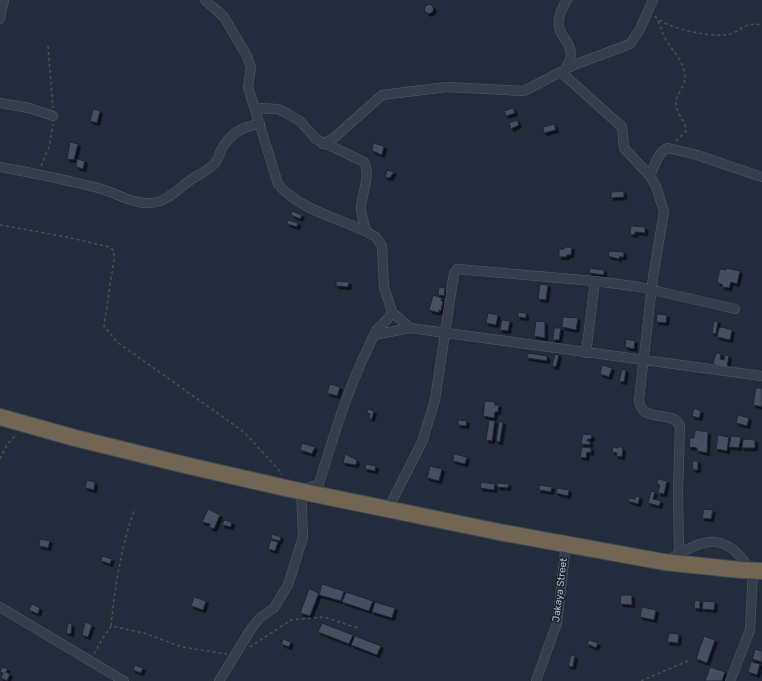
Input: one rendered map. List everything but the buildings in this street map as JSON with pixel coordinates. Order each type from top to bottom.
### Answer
[{"type":"highway","points":[[5,418],[142,454],[295,490],[388,509],[664,562],[752,570]]},
{"type":"street","points":[[0,20],[4,0]]},
{"type":"street","points":[[205,0],[229,24],[250,62],[251,67],[248,87],[278,184],[287,195],[318,213],[367,232],[376,238],[382,246],[384,287],[392,312],[410,328]]},
{"type":"street","points":[[562,73],[569,61],[570,51],[560,31],[558,23],[562,8],[567,0]]},
{"type":"street","points":[[323,144],[335,137],[382,95],[447,87],[524,91],[562,73],[574,65],[630,44],[637,34],[651,4]]},
{"type":"street","points":[[562,73],[622,127],[624,148],[650,176],[660,196],[664,212],[652,290],[639,400],[640,406],[646,413],[676,420],[680,426],[678,491],[679,553]]},
{"type":"street","points":[[0,103],[29,108],[53,116]]},
{"type":"street","points":[[255,108],[278,109],[286,113],[300,121],[316,139],[323,144],[357,159],[366,165],[361,206],[362,217],[367,232]]},
{"type":"street","points":[[0,167],[37,173],[100,188],[133,201],[144,203],[157,202],[178,190],[215,163],[222,148],[228,140],[242,129],[248,125],[260,124]]},
{"type":"street","points":[[650,176],[660,154],[664,149],[668,148],[697,155],[762,177]]},
{"type":"street","points":[[388,509],[422,442],[434,400],[446,334],[454,273],[457,269],[595,281],[652,290],[736,309]]},
{"type":"street","points":[[586,353],[595,281]]},
{"type":"street","points":[[219,681],[236,656],[253,626],[261,617],[274,608],[288,586],[303,537],[295,490],[319,484],[330,444],[340,423],[350,390],[374,334],[388,321],[392,312]]},
{"type":"street","points":[[374,334],[410,328],[762,376]]},
{"type":"street","points":[[664,562],[690,546],[704,542],[731,546],[752,570],[750,630],[733,680]]},
{"type":"street","name":"Jakaya Street","points":[[536,681],[557,623],[566,544]]},
{"type":"street","points":[[0,607],[17,619],[124,681]]},
{"type":"path","points":[[651,4],[665,38],[682,63],[685,75],[684,84],[676,103],[679,116],[686,125],[686,131],[684,135],[668,148]]},
{"type":"path","points":[[658,21],[681,30],[717,35],[726,35],[736,32],[746,24],[752,23],[762,25]]},
{"type":"path","points":[[0,226],[100,244],[114,251],[104,326],[124,347],[196,396],[244,432],[295,490]]},
{"type":"path","points":[[0,459],[14,437],[5,418]]},
{"type":"path","points":[[91,661],[111,626],[124,541],[136,508]]},
{"type":"path","points":[[111,626],[144,632],[182,647],[236,656],[291,620],[324,617],[358,628]]},
{"type":"path","points":[[641,681],[690,660]]}]
